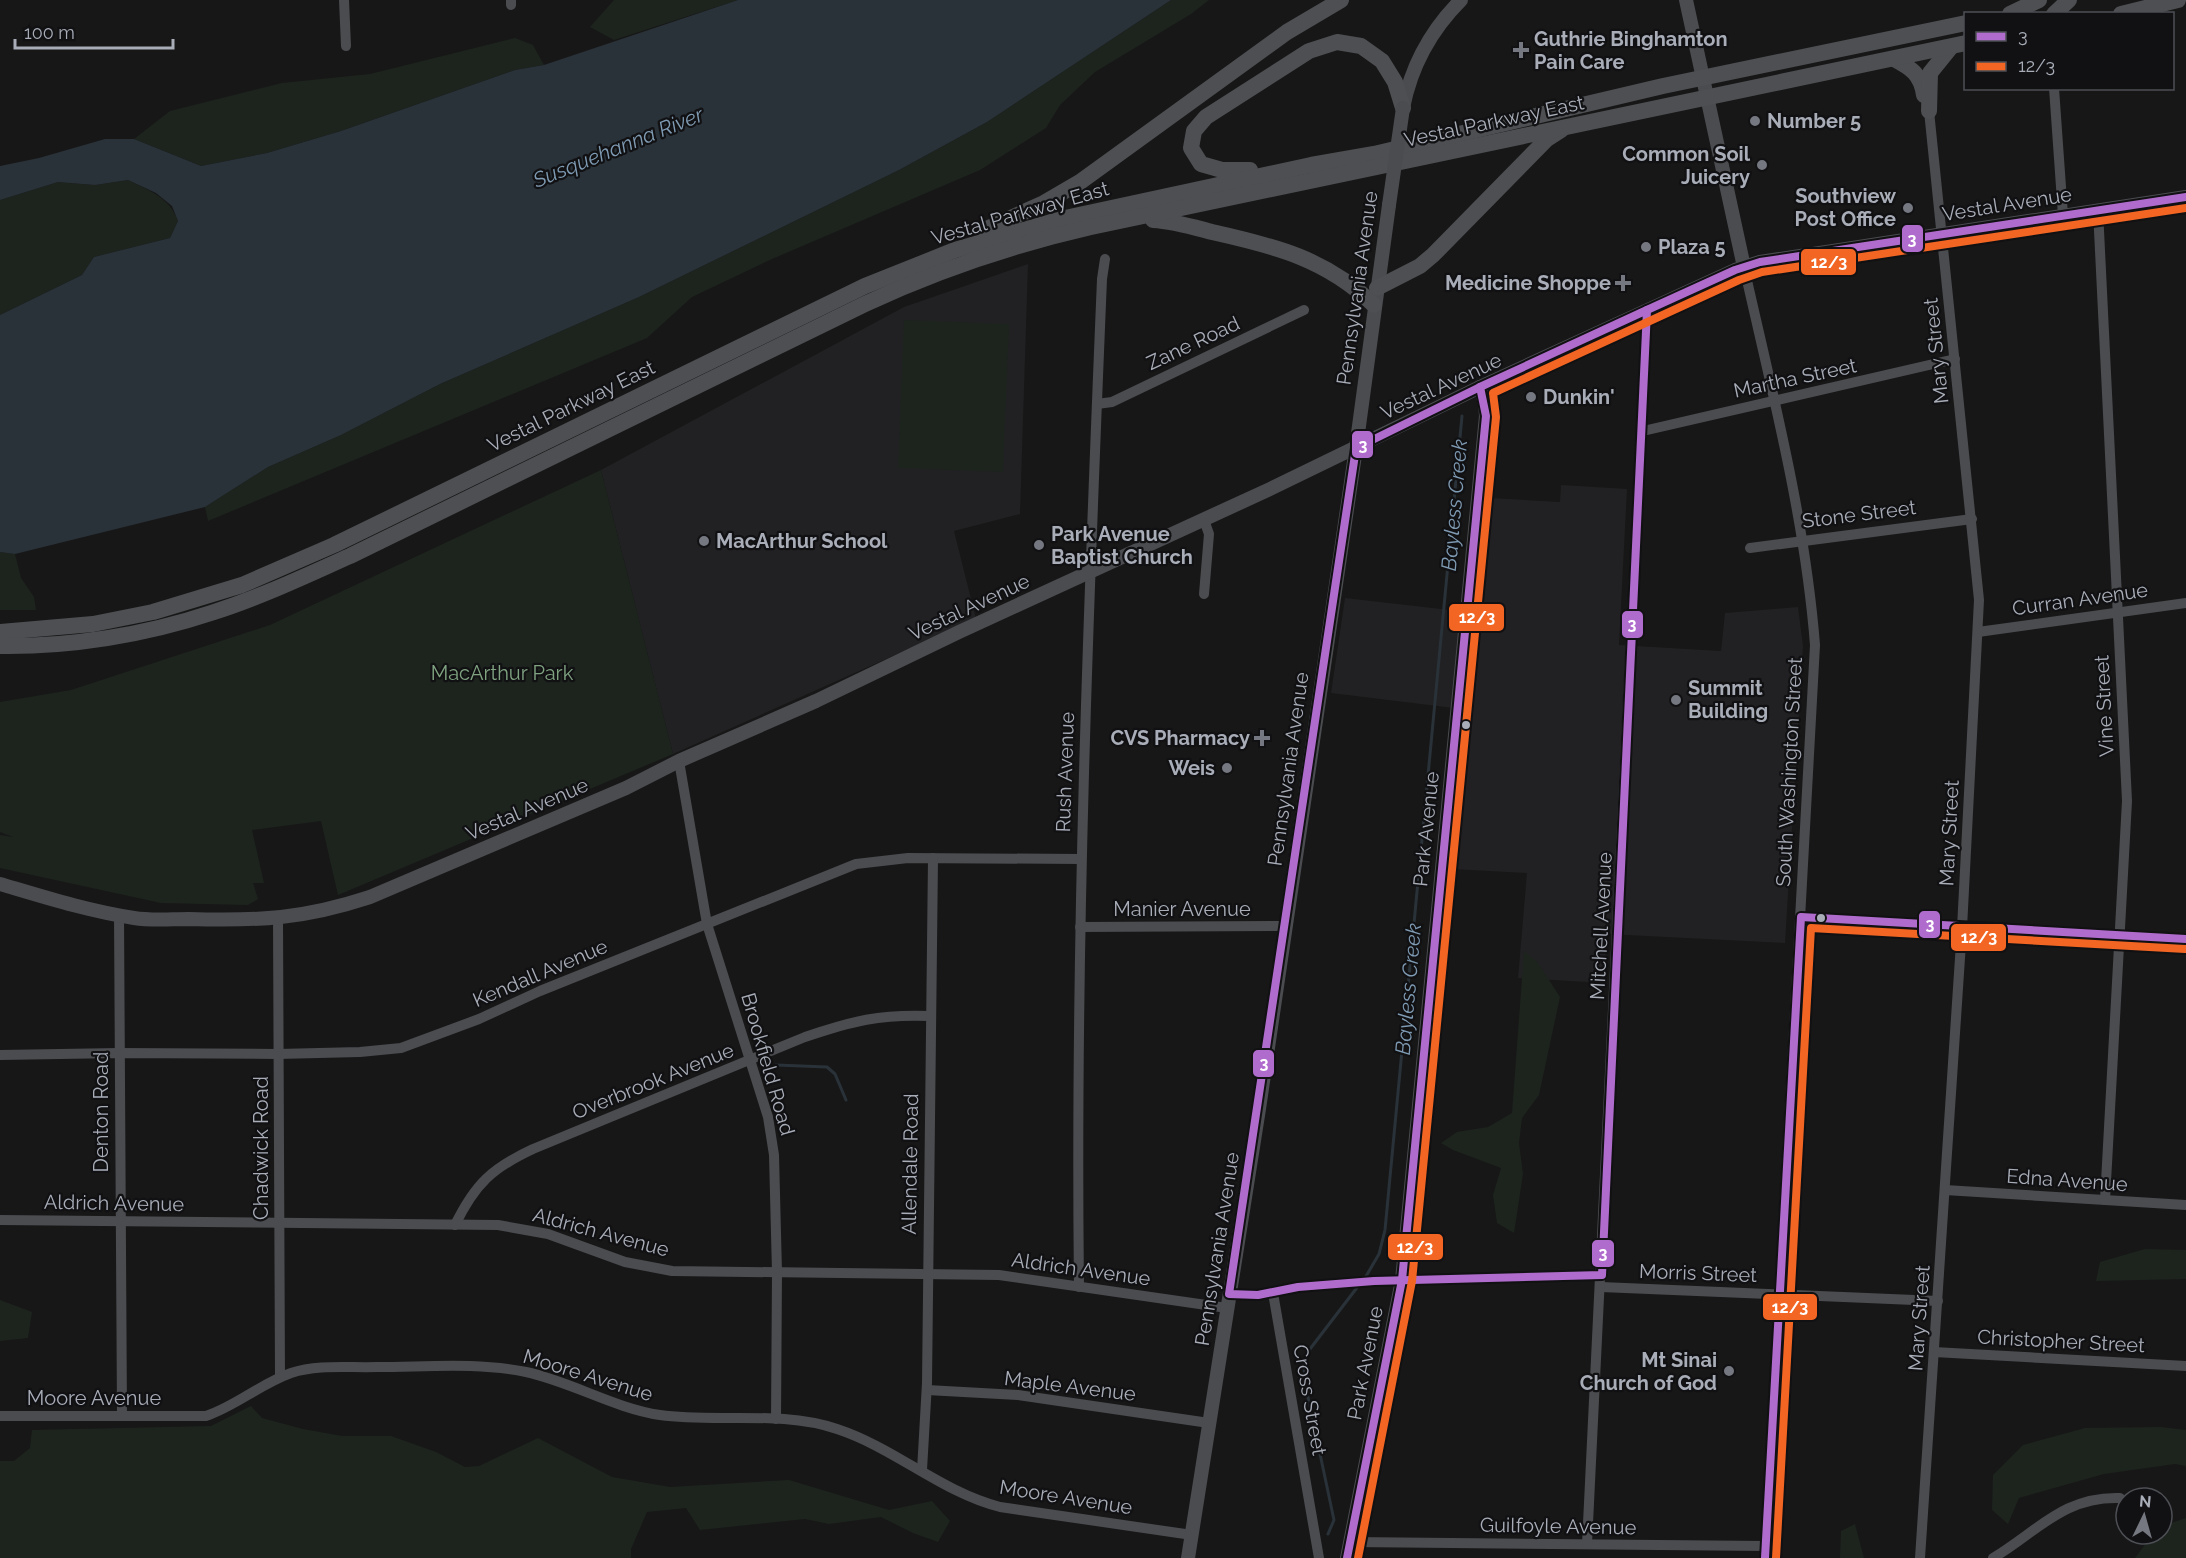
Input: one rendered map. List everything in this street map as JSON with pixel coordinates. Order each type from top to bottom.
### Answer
[{"type":"main road","points":[[926,261],[931,251],[1018,216],[1080,182],[1287,32],[1341,0]]},
{"type":"main road","points":[[2014,12],[2039,0]]},
{"type":"main road","points":[[2056,12],[2069,0]]},
{"type":"main road","points":[[2129,12],[2178,0]]},
{"type":"main road","name":"Vestal Parkway East","points":[[0,632],[93,624],[153,612],[242,585],[334,545],[850,294],[926,261],[991,238],[1065,218],[1311,165],[1374,154],[1588,103],[1964,23]]},
{"type":"main road","points":[[1311,165],[1236,171],[1212,169],[1195,157],[1191,148],[1192,134],[1206,117],[1309,51],[1332,43],[1357,45],[1378,57],[1395,82],[1403,108]]},
{"type":"main road","points":[[1929,111],[1930,73],[1958,45]]},
{"type":"main road","name":"Vestal Parkway East","points":[[0,646],[120,635],[210,614],[264,594],[350,556],[908,284],[998,252],[1113,223],[1958,45]]},
{"type":"main road","points":[[1894,59],[1910,67],[1920,78],[1929,111]]},
{"type":"main road","points":[[1377,288],[1405,275],[1433,255],[1547,140],[1569,126]]},
{"type":"main road","points":[[1113,223],[1150,219],[1165,221],[1289,252],[1341,276],[1374,305]]},
{"type":"street","points":[[344,0],[346,46]]},
{"type":"street","name":"Pennsylvania Avenue","points":[[1188,1558],[1356,448],[1403,108],[1422,52],[1440,24],[1461,0]]},
{"type":"street","name":"South Washington Street","points":[[1686,0],[1705,79],[1803,539],[1815,645],[1765,1558]]},
{"type":"street","points":[[2054,90],[2063,215]]},
{"type":"street","name":"Mary Street","points":[[1920,1558],[1962,928],[1978,632],[1972,519],[1929,111]]},
{"type":"street","name":"Vestal Avenue","points":[[0,884],[74,906],[137,918],[278,919],[322,912],[370,897],[626,788],[678,761],[816,701],[959,632],[1090,574],[1480,387],[1744,267],[1760,262],[2186,197]]},
{"type":"street","name":"Vine Street","points":[[2098,210],[2127,801],[2105,1200]]},
{"type":"street","name":"Rush Avenue","points":[[1079,1287],[1081,859],[1096,404],[1105,259]]},
{"type":"street","name":"Zane Road","points":[[1096,404],[1112,402],[1305,310]]},
{"type":"street","name":"Mitchell Avenue","points":[[1587,1544],[1602,1275],[1647,310]]},
{"type":"street","name":"Martha Street","points":[[1643,430],[1955,360]]},
{"type":"street","name":"Park Avenue","points":[[1347,1558],[1402,1280],[1486,416],[1480,387]]},
{"type":"street","name":"Stone Street","points":[[1750,548],[1803,539],[1972,519]]},
{"type":"street","points":[[1204,520],[1209,534],[1204,594]]},
{"type":"street","name":"Curran Avenue","points":[[1978,632],[2186,603]]},
{"type":"street","name":"Brookfield Road","points":[[678,761],[707,924],[768,1117],[774,1155],[777,1272],[776,1419]]},
{"type":"street","name":"Kendall Avenue","points":[[0,1055],[279,1054],[360,1052],[401,1048],[479,1019],[540,991],[856,864],[886,858],[1081,859]]},
{"type":"street","name":"Allendale Road","points":[[922,1470],[927,1390],[926,1273],[933,858]]},
{"type":"street","name":"Denton Road","points":[[119,915],[119,1221],[122,1416]]},
{"type":"street","points":[[1801,917],[2186,939]]},
{"type":"street","name":"Chadwick Road","points":[[278,919],[280,1377]]},
{"type":"street","name":"Manier Avenue","points":[[1080,927],[1285,926]]},
{"type":"street","name":"Overbrook Avenue","points":[[455,1225],[472,1192],[484,1178],[507,1161],[805,1037],[848,1022],[878,1016],[930,1016]]},
{"type":"street","name":"Edna Avenue","points":[[1945,1190],[2186,1205]]},
{"type":"street","name":"Aldrich Avenue","points":[[0,1220],[498,1225],[539,1232],[625,1262],[660,1269],[999,1275],[1079,1287],[1228,1301]]},
{"type":"street","points":[[1228,1301],[1298,1287],[1354,1282],[1602,1275]]},
{"type":"street","name":"Morris Street","points":[[1601,1287],[1938,1301]]},
{"type":"street","name":"Cross Street","points":[[1274,1293],[1319,1558]]},
{"type":"street","name":"Christopher Street","points":[[1934,1353],[2186,1366]]},
{"type":"street","name":"Moore Avenue","points":[[0,1416],[206,1416],[221,1411],[280,1377],[312,1368],[491,1367],[528,1373],[643,1412],[673,1416],[776,1419],[836,1428],[877,1444],[973,1500],[1000,1507],[1192,1535]]},
{"type":"street","name":"Maple Avenue","points":[[927,1390],[1018,1395],[1209,1423]]},
{"type":"street","points":[[1993,1558],[2065,1509],[2099,1497],[2114,1498]]},
{"type":"street","name":"Guilfoyle Avenue","points":[[1351,1542],[1766,1546]]},
{"type":"shaded area","points":[[1028,264],[1020,514],[954,531],[976,619],[673,754],[601,470],[904,307]]},
{"type":"shaded area","points":[[1561,485],[1627,489],[1619,645],[1721,651],[1725,613],[1798,607],[1803,646],[1785,943],[1607,934],[1604,983],[1518,978],[1527,873],[1452,869],[1470,710],[1331,693],[1345,598],[1476,613],[1491,498],[1560,502]]},
{"type":"green space","points":[[614,0],[738,0],[614,40],[590,27]]},
{"type":"green space","points":[[1171,0],[1209,0],[1191,14],[1095,72],[1060,105],[1046,128],[980,170],[772,259],[692,297],[647,338],[208,521],[205,507],[268,467],[341,435],[440,384],[639,297],[899,170],[987,122]]},
{"type":"green space","points":[[515,38],[533,45],[544,65],[515,70],[341,131],[267,153],[201,166],[134,139],[170,111],[282,83],[370,74]]},
{"type":"green space","points":[[128,180],[151,191],[169,206],[178,221],[170,238],[94,257],[82,275],[0,315],[0,200],[58,182],[95,185]]},
{"type":"green space","points":[[904,320],[1009,324],[1003,472],[898,468]]},
{"type":"green space","name":"MacArthur Park","points":[[601,470],[673,754],[338,895],[321,821],[252,830],[264,883],[253,883],[258,899],[248,905],[161,903],[0,868],[0,835],[13,837],[0,832],[0,702],[71,690],[270,625]]},
{"type":"green space","points":[[0,552],[15,554],[21,578],[34,597],[36,610],[0,610]]},
{"type":"green space","points":[[1524,951],[1538,963],[1560,997],[1539,1095],[1522,1118],[1519,1143],[1523,1174],[1514,1233],[1497,1223],[1493,1195],[1501,1168],[1453,1150],[1441,1143],[1457,1132],[1488,1127],[1512,1113]]},
{"type":"green space","points":[[2145,1249],[2186,1250],[2186,1279],[2096,1281],[2100,1262]]},
{"type":"green space","points":[[0,1300],[32,1312],[28,1338],[0,1341]]},
{"type":"green space","points":[[251,1406],[262,1418],[303,1429],[342,1436],[391,1436],[436,1452],[465,1467],[479,1466],[538,1438],[612,1477],[670,1487],[789,1480],[889,1510],[932,1501],[950,1521],[938,1542],[881,1517],[829,1524],[805,1519],[700,1530],[686,1508],[647,1512],[631,1549],[631,1558],[0,1558],[0,1461],[14,1461],[30,1448],[32,1430],[211,1426]]},
{"type":"green space","points":[[2161,1427],[2186,1430],[2186,1466],[2175,1464],[2104,1474],[2019,1498],[2008,1524],[1992,1510],[1993,1475],[2023,1445],[2085,1428]]},
{"type":"green space","points":[[2186,1518],[2186,1558],[2135,1558],[2144,1546],[2174,1546],[2174,1522]]},
{"type":"green space","points":[[1855,1524],[1864,1558],[1840,1558],[1841,1531]]},
{"type":"water","name":"Susquehanna River","points":[[738,0],[1171,0],[987,122],[899,170],[639,297],[440,384],[341,435],[268,467],[205,507],[15,554],[0,552],[0,315],[82,275],[94,257],[170,238],[178,221],[172,206],[156,193],[128,180],[95,185],[58,182],[0,200],[0,166],[39,158],[105,139],[134,139],[201,166],[267,153],[341,131],[515,70],[544,65]]},
{"type":"waterway","name":"Bayless Creek","points":[[1365,1278],[1379,1254],[1385,1230],[1462,416]]},
{"type":"waterway","points":[[776,1065],[827,1067],[835,1074],[846,1100]]},
{"type":"waterway","name":"Bayless Creek","points":[[1328,1534],[1334,1520],[1305,1383],[1304,1364],[1310,1349],[1359,1285]]},
{"type":"transit line","name":"3","points":[[1647,310],[1735,270],[1760,262],[2186,197]]},
{"type":"transit line","name":"12/3","points":[[1358,1558],[1412,1281],[1496,417],[1493,393],[1739,280],[1762,272],[2186,208]]},
{"type":"transit line","name":"3","points":[[1647,310],[1602,1275],[1374,1281],[1298,1287],[1258,1295],[1229,1294],[1356,448],[1480,387],[1647,310]]},
{"type":"transit line","name":"3","points":[[1347,1558],[1402,1280],[1486,416],[1480,387]]},
{"type":"transit line","name":"3","points":[[1765,1558],[1801,917],[2186,939]]},
{"type":"transit line","name":"12/3","points":[[1776,1558],[1811,928],[2185,949]]},
{"type":"place","name":"Guthrie Binghamton Pain Care","points":[[1521,50]]},
{"type":"place","name":"Number 5","points":[[1755,121]]},
{"type":"place","name":"Common Soil Juicery","points":[[1762,165]]},
{"type":"place","name":"Southview Post Office","points":[[1908,208]]},
{"type":"place","name":"Plaza 5","points":[[1646,247]]},
{"type":"place","name":"Medicine Shoppe","points":[[1623,283]]},
{"type":"place","name":"Dunkin'","points":[[1531,397]]},
{"type":"place","name":"MacArthur School","points":[[704,541]]},
{"type":"place","name":"Park Avenue Baptist Church","points":[[1039,545]]},
{"type":"place","name":"Summit Building","points":[[1676,700]]},
{"type":"place","name":"CVS Pharmacy","points":[[1262,738]]},
{"type":"place","name":"Weis","points":[[1227,768]]},
{"type":"place","name":"Mt Sinai Church of God","points":[[1729,1371]]}]
